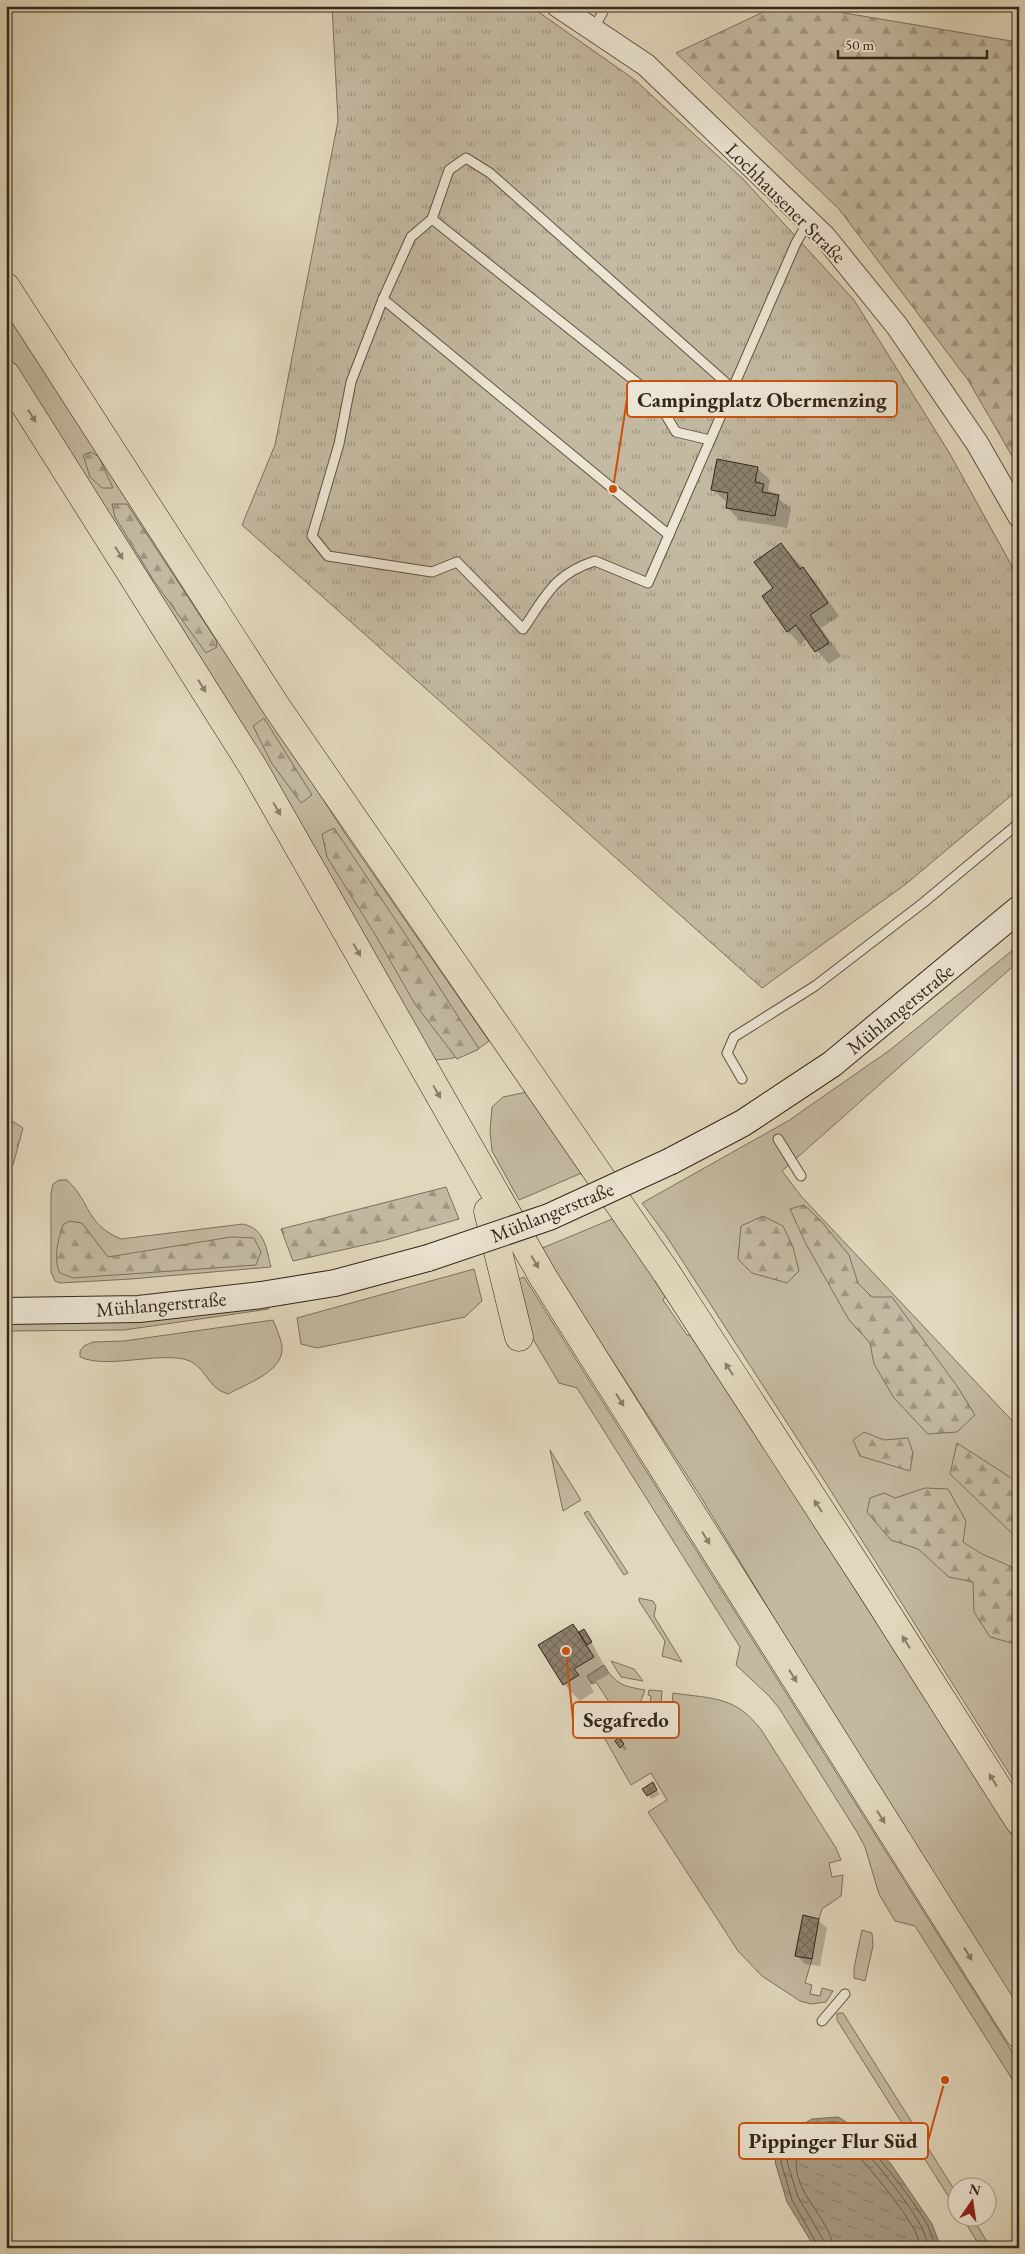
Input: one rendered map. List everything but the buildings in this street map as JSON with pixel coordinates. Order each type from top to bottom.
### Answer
[{"type":"highway","points":[[6,287],[276,706],[666,1272],[871,1588],[1019,1821]]},
{"type":"highway","points":[[6,375],[253,766],[543,1278],[1019,2034]]},
{"type":"highway","points":[[476,1159],[519,1337]]},
{"type":"main road","name":"Mühlangerstraße","points":[[6,1311],[139,1309],[261,1296],[334,1283],[428,1258],[549,1218],[671,1161],[743,1123],[832,1064],[1019,909]]},
{"type":"street","name":"Lochhausener Straße","points":[[558,6],[646,65],[808,222],[825,236],[897,326],[977,443],[1019,516]]},
{"type":"lane","points":[[593,30],[606,6]]},
{"type":"lane","points":[[732,389],[490,173],[466,158],[449,170],[432,219],[411,237],[384,299],[351,382],[339,444],[312,536],[328,556],[432,572],[457,562],[523,629],[552,586],[575,567],[595,561],[648,583],[796,243],[808,222]]},
{"type":"lane","points":[[432,219],[655,397],[676,432],[710,440]]},
{"type":"lane","points":[[384,299],[669,535]]},
{"type":"lane","points":[[742,1079],[727,1053],[734,1037],[814,986],[923,903],[1019,823]]},
{"type":"lane","points":[[778,1139],[801,1176]]},
{"type":"lane","points":[[822,2021],[844,1994]]},
{"type":"green space","points":[[332,6],[530,6],[635,80],[743,179],[854,300],[950,454],[1019,579],[1019,789],[906,884],[762,988],[242,525],[275,445],[338,121]]},
{"type":"green space","points":[[776,6],[803,6],[1017,42],[1019,60],[1019,468],[968,380],[839,209],[676,53]]},
{"type":"green space","points":[[6,304],[346,835],[489,1041],[483,1046],[449,1059],[434,1060],[176,623],[6,355]]},
{"type":"green space","points":[[91,452],[99,457],[113,488],[102,488],[90,477],[83,455]]},
{"type":"green space","points":[[112,504],[127,504],[216,640],[217,647],[206,653],[154,581],[115,517]]},
{"type":"green space","points":[[264,718],[312,795],[301,803],[271,762],[253,726]]},
{"type":"green space","points":[[334,828],[479,1049],[457,1059],[415,1004],[327,857],[322,834]]},
{"type":"green space","points":[[1019,945],[1019,961],[782,1171],[801,1196],[1019,1428],[1019,1789],[822,1477],[665,1234],[642,1203],[788,1121],[890,1050]]},
{"type":"green space","points":[[527,1092],[584,1172],[519,1200],[492,1151],[490,1131],[492,1107],[503,1097]]},
{"type":"green space","points":[[6,1117],[23,1128],[13,1165],[6,1167]]},
{"type":"green space","points":[[59,1180],[67,1180],[75,1188],[94,1220],[109,1233],[121,1239],[243,1224],[256,1230],[260,1235],[266,1246],[271,1267],[131,1279],[60,1283],[55,1281],[51,1272],[51,1194],[53,1184]]},
{"type":"green space","points":[[446,1187],[459,1219],[382,1241],[293,1261],[281,1229]]},
{"type":"green space","points":[[804,1205],[821,1221],[849,1255],[858,1283],[872,1297],[892,1297],[957,1386],[975,1415],[957,1432],[928,1434],[894,1398],[874,1364],[870,1343],[849,1320],[806,1244],[790,1209]]},
{"type":"green space","points":[[763,1216],[783,1226],[793,1247],[799,1271],[787,1283],[752,1273],[738,1259],[741,1226]]},
{"type":"green space","points":[[617,1217],[668,1292],[663,1300],[687,1335],[694,1335],[1019,1846],[1019,2011],[842,1730],[699,1494],[540,1249]]},
{"type":"green space","points":[[69,1221],[82,1223],[108,1257],[231,1237],[254,1238],[261,1252],[256,1265],[73,1278],[60,1273],[57,1262],[57,1249],[61,1231],[63,1225]]},
{"type":"green space","points":[[474,1269],[482,1301],[465,1317],[317,1348],[301,1344],[297,1318]]},
{"type":"green space","points":[[524,1277],[1019,2063],[1019,2090],[915,1926],[895,1921],[879,1894],[865,1847],[857,1832],[779,1708],[736,1665],[740,1647],[577,1388],[559,1383],[530,1334],[516,1280]]},
{"type":"green space","points":[[267,1306],[269,1309],[124,1330],[6,1331],[6,1322]]},
{"type":"green space","points":[[273,1320],[281,1343],[280,1359],[268,1372],[228,1394],[215,1387],[197,1365],[184,1359],[158,1358],[103,1362],[80,1357],[80,1351],[84,1346],[93,1342],[124,1341]]},
{"type":"green space","points":[[864,1432],[884,1440],[908,1438],[913,1453],[910,1471],[860,1456],[853,1440]]},
{"type":"green space","points":[[957,1443],[1019,1483],[1019,1540],[950,1474]]},
{"type":"green space","points":[[550,1450],[581,1500],[563,1511]]},
{"type":"green space","points":[[925,1488],[948,1489],[966,1521],[963,1542],[982,1554],[1019,1570],[1019,1645],[990,1637],[974,1612],[973,1582],[949,1577],[918,1549],[891,1540],[867,1512],[870,1498],[884,1493],[895,1498]]},
{"type":"green space","points":[[588,1511],[628,1573],[624,1575],[584,1513]]},
{"type":"green space","points":[[639,1598],[653,1601],[656,1606],[654,1616],[682,1662],[662,1656],[665,1641],[639,1601]]},
{"type":"green space","points":[[611,1661],[634,1669],[643,1681],[621,1677]]},
{"type":"green space","points":[[604,1665],[616,1681],[645,1690],[640,1703],[650,1705],[651,1696],[648,1695],[649,1690],[662,1691],[661,1704],[672,1705],[673,1693],[712,1698],[733,1705],[743,1711],[762,1731],[836,1848],[841,1860],[829,1863],[832,1877],[843,1875],[841,1896],[822,1909],[819,1919],[803,1916],[795,1956],[812,1959],[805,1983],[812,1985],[810,1994],[820,1996],[822,1988],[833,1991],[826,2002],[811,2004],[800,2001],[762,1976],[738,1951],[648,1812],[667,1800],[651,1773],[631,1785],[601,1732],[600,1726],[617,1714],[596,1682],[592,1684],[587,1676]]},
{"type":"green space","points":[[862,1930],[872,1933],[873,1946],[865,1981],[854,1978],[854,1968]]},
{"type":"green space","points":[[843,2013],[948,2180],[948,2196],[837,2020],[837,2014]]},
{"type":"green space","points":[[968,2226],[978,2226],[991,2248],[981,2248]]},
{"type":"water","points":[[838,2117],[861,2131],[891,2164],[932,2224],[941,2248],[815,2248],[787,2202],[775,2162],[784,2135],[812,2119]]},
{"type":"place","name":"Campingplatz Obermenzing","points":[[613,489]]},
{"type":"place","name":"Segafredo","points":[[566,1651]]},
{"type":"place","name":"Pippinger Flur Süd","points":[[945,2080]]}]
